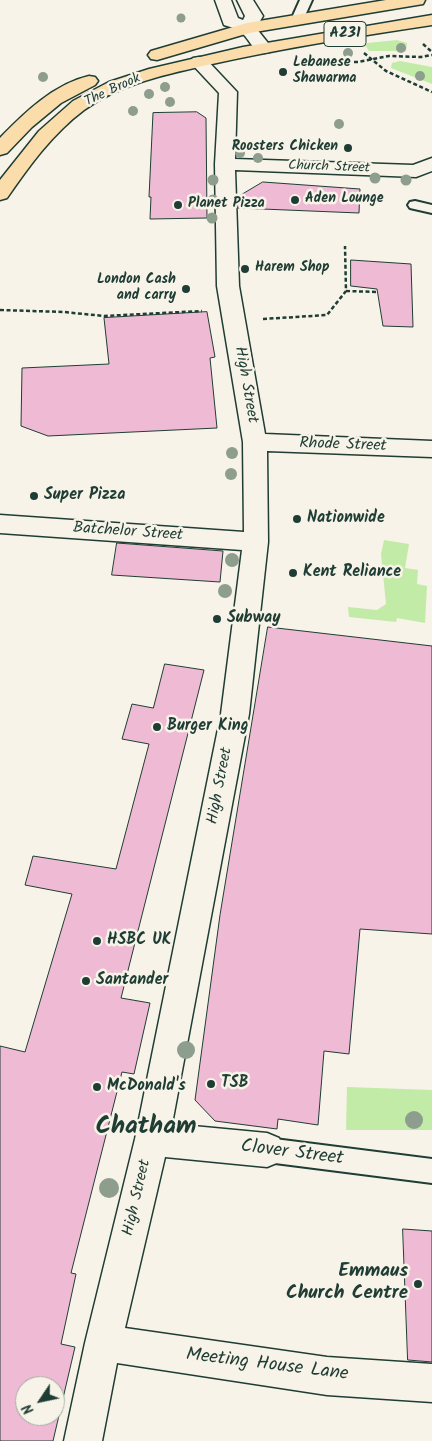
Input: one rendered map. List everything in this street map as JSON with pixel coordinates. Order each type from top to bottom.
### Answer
[{"type":"main road","name":"A231","points":[[247,28],[417,0]]},
{"type":"main road","name":"A231","points":[[374,6],[431,18]]},
{"type":"main road","name":"A231","points":[[263,48],[431,18]]},
{"type":"main road","name":"The Brook","points":[[0,149],[25,123],[55,99],[92,80],[160,54],[247,28]]},
{"type":"main road","name":"The Brook","points":[[4,183],[27,155],[63,117],[87,101],[136,79],[199,62],[263,48]]},
{"type":"street","points":[[223,0],[230,21],[247,28],[263,48]]},
{"type":"street","points":[[245,0],[254,16],[247,28]]},
{"type":"street","name":"High Street","points":[[82,1441],[103,1343],[152,1139],[235,714],[256,542],[255,442],[228,286],[225,164],[228,92],[199,62]]},
{"type":"street","name":"Church Street","points":[[225,164],[426,170]]},
{"type":"street","name":"Rhode Street","points":[[255,442],[432,449]]},
{"type":"street","name":"Batchelor Street","points":[[0,524],[256,542]]},
{"type":"street","name":"Clover Street","points":[[152,1139],[267,1150]]},
{"type":"street","name":"Meeting House Lane","points":[[103,1343],[327,1376],[432,1382]]},
{"type":"lane","points":[[297,20],[306,0]]},
{"type":"lane","points":[[415,205],[432,209]]},
{"type":"lane","name":"Clover Street","points":[[267,1150],[432,1171]]},
{"type":"path","points":[[362,50],[386,71],[432,92]]},
{"type":"path","points":[[0,310],[64,312],[104,316],[327,315],[346,291],[345,246]]},
{"type":"path","points":[[346,291],[378,292]]},
{"type":"green space","points":[[397,40],[407,43],[406,51],[369,51],[365,45],[367,43]]},
{"type":"green space","points":[[400,61],[432,67],[432,84],[391,68],[392,63]]},
{"type":"green space","points":[[384,540],[409,544],[405,568],[418,570],[417,584],[427,586],[425,623],[397,618],[396,622],[349,617],[348,607],[377,610],[386,604],[381,554]]},
{"type":"green space","points":[[347,1087],[432,1090],[432,1130],[346,1130]]},
{"type":"building","points":[[197,112],[206,118],[207,218],[150,219],[151,197],[149,197],[153,113]]},
{"type":"building","name":"Aden Lounge","points":[[263,182],[360,189],[359,213],[238,208],[238,197]]},
{"type":"building","points":[[351,260],[411,264],[413,327],[383,326],[377,289],[351,286]]},
{"type":"building","points":[[207,312],[215,357],[210,358],[217,428],[48,436],[21,426],[22,368],[109,364],[104,318]]},
{"type":"building","points":[[117,543],[223,551],[220,582],[112,575]]},
{"type":"building","points":[[268,627],[432,646],[432,934],[360,929],[349,1054],[324,1051],[318,1125],[278,1119],[277,1129],[215,1121],[195,1100],[220,915]]},
{"type":"building","points":[[165,664],[204,670],[121,998],[150,1003],[134,1074],[122,1072],[71,1273],[76,1274],[61,1344],[75,1347],[65,1390],[65,1376],[15,1376],[15,1426],[57,1426],[53,1441],[0,1441],[0,1046],[25,1052],[72,894],[25,885],[33,856],[116,869],[149,744],[122,739],[132,704],[153,708]]},
{"type":"building","name":"Emmaus Church Centre","points":[[403,1229],[432,1231],[432,1362],[408,1360]]},
{"type":"place","name":"Lebanese Shawarma","points":[[283,72]]},
{"type":"place","name":"Roosters Chicken","points":[[348,148]]},
{"type":"place","name":"Aden Lounge","points":[[295,200]]},
{"type":"place","name":"Planet Pizza","points":[[178,205]]},
{"type":"place","name":"Harem Shop","points":[[245,269]]},
{"type":"place","name":"London Cash and carry","points":[[186,289]]},
{"type":"place","name":"Super Pizza","points":[[34,496]]},
{"type":"place","name":"Nationwide","points":[[297,519]]},
{"type":"place","name":"Kent Reliance","points":[[293,573]]},
{"type":"place","name":"Subway","points":[[217,619]]},
{"type":"place","name":"Burger King","points":[[157,727]]},
{"type":"place","name":"HSBC UK","points":[[97,941]]},
{"type":"place","name":"Santander","points":[[86,981]]},
{"type":"place","name":"TSB","points":[[211,1084]]},
{"type":"place","name":"McDonald's","points":[[97,1087]]},
{"type":"place","name":"Emmaus Church Centre","points":[[418,1284]]},
{"type":"district","name":"Chatham","points":[[146,1129]]}]
